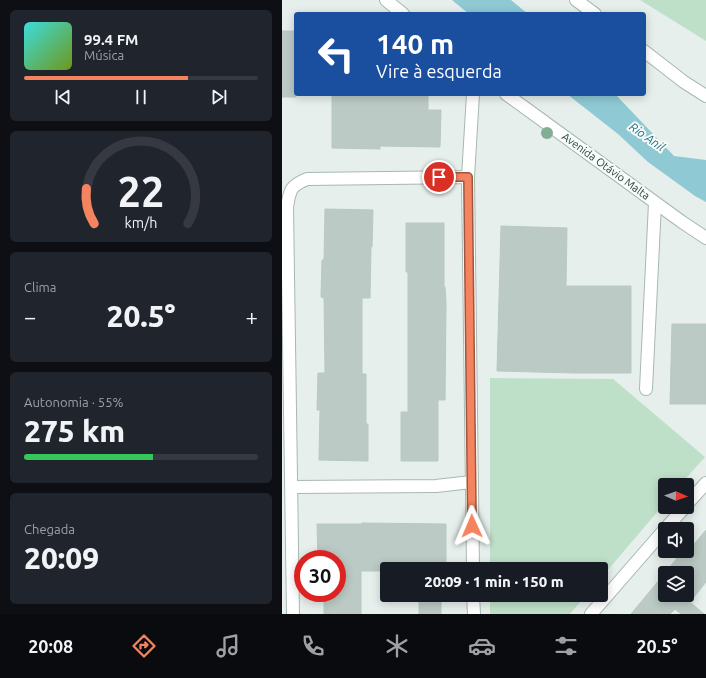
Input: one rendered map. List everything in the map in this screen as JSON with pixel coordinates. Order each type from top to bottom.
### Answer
[{"type":"street","points":[[386,0],[401,12]]},
{"type":"street","points":[[576,0],[592,12]]},
{"type":"street","points":[[646,53],[684,82],[706,96]]},
{"type":"street","points":[[472,96],[468,177],[473,562]]},
{"type":"street","name":"Avenida Otávio Malta","points":[[509,96],[706,238]]},
{"type":"street","points":[[293,614],[287,207],[290,191],[296,184],[307,179],[468,177]]},
{"type":"street","points":[[646,389],[656,203]]},
{"type":"street","points":[[292,487],[436,486],[471,482]]},
{"type":"street","points":[[694,496],[706,483]]},
{"type":"street","points":[[671,522],[679,514]]},
{"type":"street","points":[[590,614],[658,537]]},
{"type":"street","points":[[473,602],[474,614]]},
{"type":"green space","points":[[640,0],[706,0],[706,41]]},
{"type":"green space","points":[[490,378],[613,379],[705,457],[686,478],[658,478],[658,511],[608,570],[608,562],[490,562]]},
{"type":"green space","points":[[490,602],[580,602],[570,614],[490,614]]},
{"type":"water","points":[[452,0],[511,0],[526,12],[467,12]]},
{"type":"water","name":"Rio Anil","points":[[570,96],[617,96],[674,156],[706,160],[706,202],[695,196],[648,162],[618,134]]},
{"type":"building","points":[[282,31],[294,31],[294,96],[296,97],[282,97]]},
{"type":"building","points":[[332,96],[428,96],[428,110],[441,110],[440,147],[380,146],[380,149],[332,148]]},
{"type":"building","points":[[325,209],[373,210],[370,298],[362,298],[362,374],[366,374],[368,461],[319,460],[320,410],[317,410],[318,373],[325,373],[324,298],[321,297],[322,260],[324,260]]},
{"type":"building","points":[[406,223],[444,223],[444,287],[446,304],[445,400],[438,400],[438,461],[401,461],[401,412],[408,412],[408,272],[406,272]]},
{"type":"building","points":[[501,226],[567,228],[566,286],[631,286],[631,373],[497,371]]},
{"type":"building","points":[[672,324],[706,324],[706,404],[670,404]]},
{"type":"building","points":[[317,524],[446,524],[446,562],[380,562],[380,571],[361,571],[361,614],[324,614],[324,602],[346,602],[346,550],[318,550]]},
{"type":"building","points":[[706,530],[706,582],[694,597],[694,566],[670,566],[677,558],[694,558],[694,544]]},
{"type":"building","points":[[658,581],[658,602],[690,602],[704,614],[681,614],[675,609],[670,614],[631,614]]},
{"type":"building","points":[[419,602],[441,602],[441,614],[419,614]]},
{"type":"route","points":[[439,177],[468,177],[472,526]]}]
